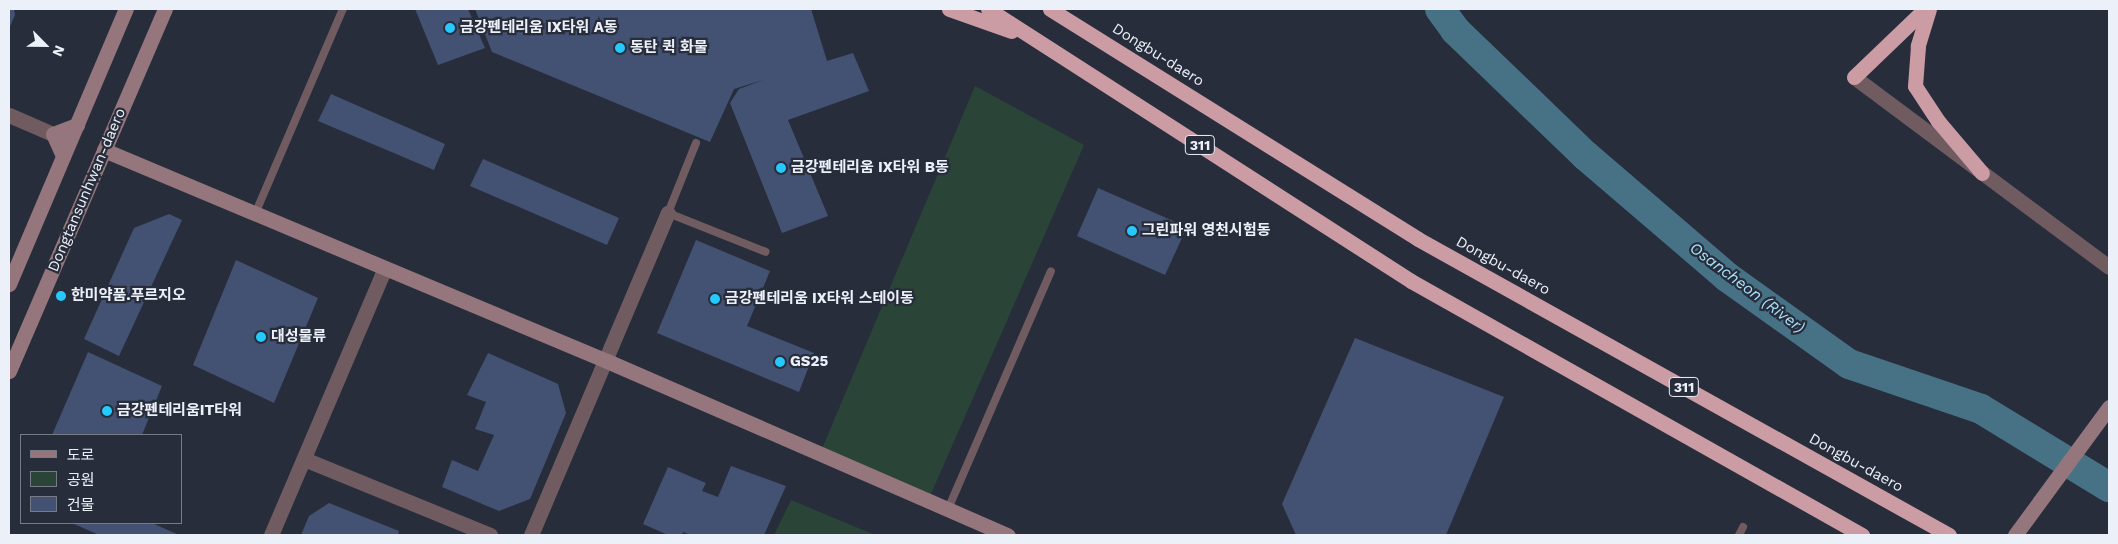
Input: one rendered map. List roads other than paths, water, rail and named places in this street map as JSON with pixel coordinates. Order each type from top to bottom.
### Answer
[{"type":"highway","points":[[949,9],[1038,40]]},
{"type":"highway","name":"311","points":[[988,9],[1411,281],[1862,535]]},
{"type":"highway","name":"Dongbu-daero","points":[[1050,9],[1418,239],[1949,535]]},
{"type":"highway","points":[[1062,9],[1117,50]]},
{"type":"highway","points":[[1854,77],[1924,9]]},
{"type":"highway","points":[[1929,9],[1918,46],[1916,86],[1938,121],[1982,173]]},
{"type":"street","points":[[9,284],[126,9]]},
{"type":"street","name":"Dongtansunhwan-daero","points":[[9,371],[165,9]]},
{"type":"street","points":[[1854,77],[2109,267]]},
{"type":"street","points":[[9,115],[53,134],[64,156]]},
{"type":"street","points":[[53,134],[77,125]]},
{"type":"street","points":[[104,150],[607,361],[1008,535]]},
{"type":"street","points":[[531,535],[607,361],[668,213]]},
{"type":"street","points":[[271,535],[385,268]]},
{"type":"street","points":[[2016,535],[2109,407]]},
{"type":"street","points":[[304,459],[490,535]]},
{"type":"lane","points":[[255,214],[344,9]]},
{"type":"lane","points":[[696,143],[668,213],[766,252]]},
{"type":"lane","points":[[948,509],[1051,271]]},
{"type":"lane","points":[[1739,535],[1743,527]]},
{"type":"waterway","name":"Osancheon (River)","points":[[1440,9],[1455,30],[1586,156],[1727,277],[1849,364],[1981,409],[2109,487]]},
{"type":"place","name":"금강펜테리움 IX타워 A동","points":[[450,28]]},
{"type":"place","name":"동탄 퀵 화물","points":[[620,48]]},
{"type":"place","name":"금강펜테리움 IX타워 B동","points":[[781,168]]},
{"type":"place","name":"그린파워 영천시험동","points":[[1132,231]]},
{"type":"place","name":"한미약품.푸르지오","points":[[61,296]]},
{"type":"place","name":"금강펜테리움 IX타워 스테이동","points":[[715,299]]},
{"type":"place","name":"대성물류","points":[[261,337]]},
{"type":"place","name":"GS25","points":[[780,362]]},
{"type":"place","name":"금강펜테리움IT타워","points":[[107,411]]}]
